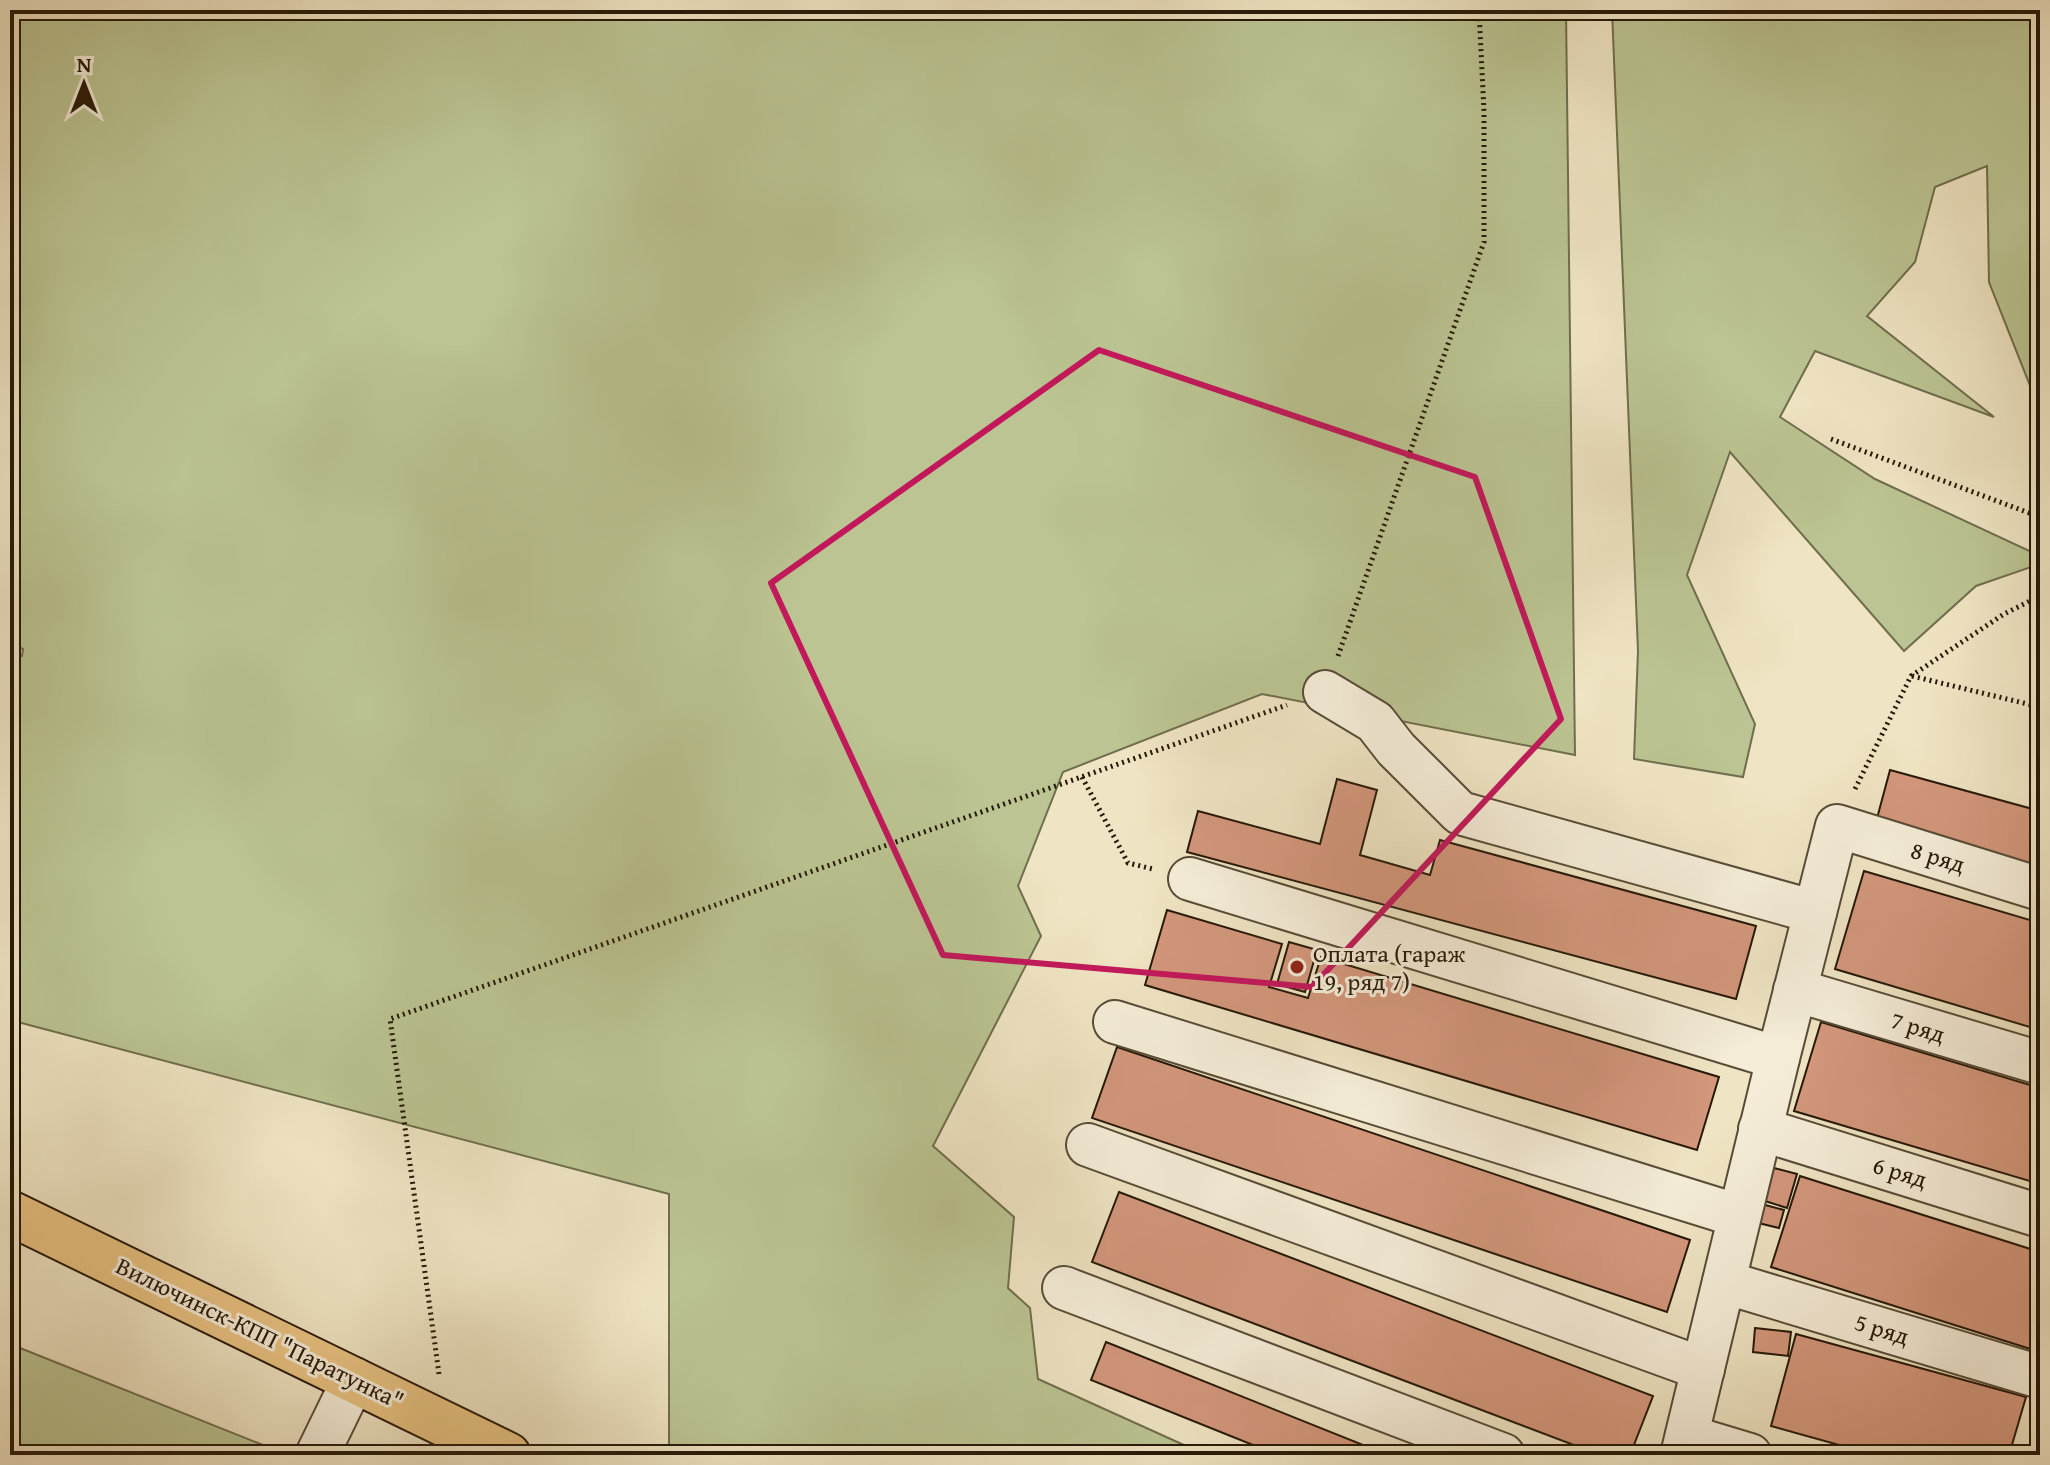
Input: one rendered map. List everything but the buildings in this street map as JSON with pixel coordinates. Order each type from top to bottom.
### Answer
[{"type":"main road","name":"Вилючинск-КПП \"Паратунка\"","points":[[10,1213],[508,1455]]},
{"type":"street","points":[[1325,692],[1375,722],[1396,749],[1460,813],[1815,912]]},
{"type":"street","points":[[1750,1455],[1684,1446],[1837,826]]},
{"type":"street","name":"8 ряд","points":[[1837,826],[2040,889]]},
{"type":"street","points":[[1190,879],[1778,1058]]},
{"type":"street","name":"7 ряд","points":[[1795,990],[2040,1063]]},
{"type":"street","points":[[1115,1022],[1739,1216]]},
{"type":"street","name":"6 ряд","points":[[1760,1129],[2040,1216]]},
{"type":"street","points":[[1088,1145],[1703,1369]]},
{"type":"street","name":"5 ряд","points":[[1724,1282],[2040,1377]]},
{"type":"street","points":[[1064,1288],[1503,1455]]},
{"type":"street","points":[[317,1455],[354,1379]]},
{"type":"path","points":[[446,1423],[390,1019],[1325,692],[1484,242],[1484,112],[1479,10]]},
{"type":"path","points":[[1831,439],[2040,517]]},
{"type":"path","points":[[1837,826],[1911,676],[2004,614],[2040,596]]},
{"type":"path","points":[[1911,676],[2040,707]]},
{"type":"path","points":[[1082,777],[1128,863],[1190,879]]},
{"type":"highlighted area","points":[[1099,350],[1475,477],[1561,719],[1312,987],[943,955],[771,583]]},
{"type":"green space","points":[[10,10],[1566,10],[1575,755],[1262,694],[1063,772],[1018,886],[1041,936],[933,1146],[1014,1217],[1008,1288],[1030,1308],[1038,1379],[1206,1455],[669,1455],[669,1194],[10,1020],[10,657],[22,656],[23,649],[10,642]]},
{"type":"green space","points":[[1612,10],[2040,10],[2040,411],[1989,282],[1987,166],[1935,187],[1915,262],[1867,316],[1994,417],[1815,351],[1780,417],[1875,479],[2040,556],[2040,564],[1976,586],[1904,651],[1730,452],[1687,575],[1755,724],[1743,777],[1634,759],[1638,651]]},
{"type":"green space","points":[[10,1344],[288,1455],[10,1455]]},
{"type":"place","name":"Оплата (гараж 19, ряд 7)","points":[[1297,967]]}]
